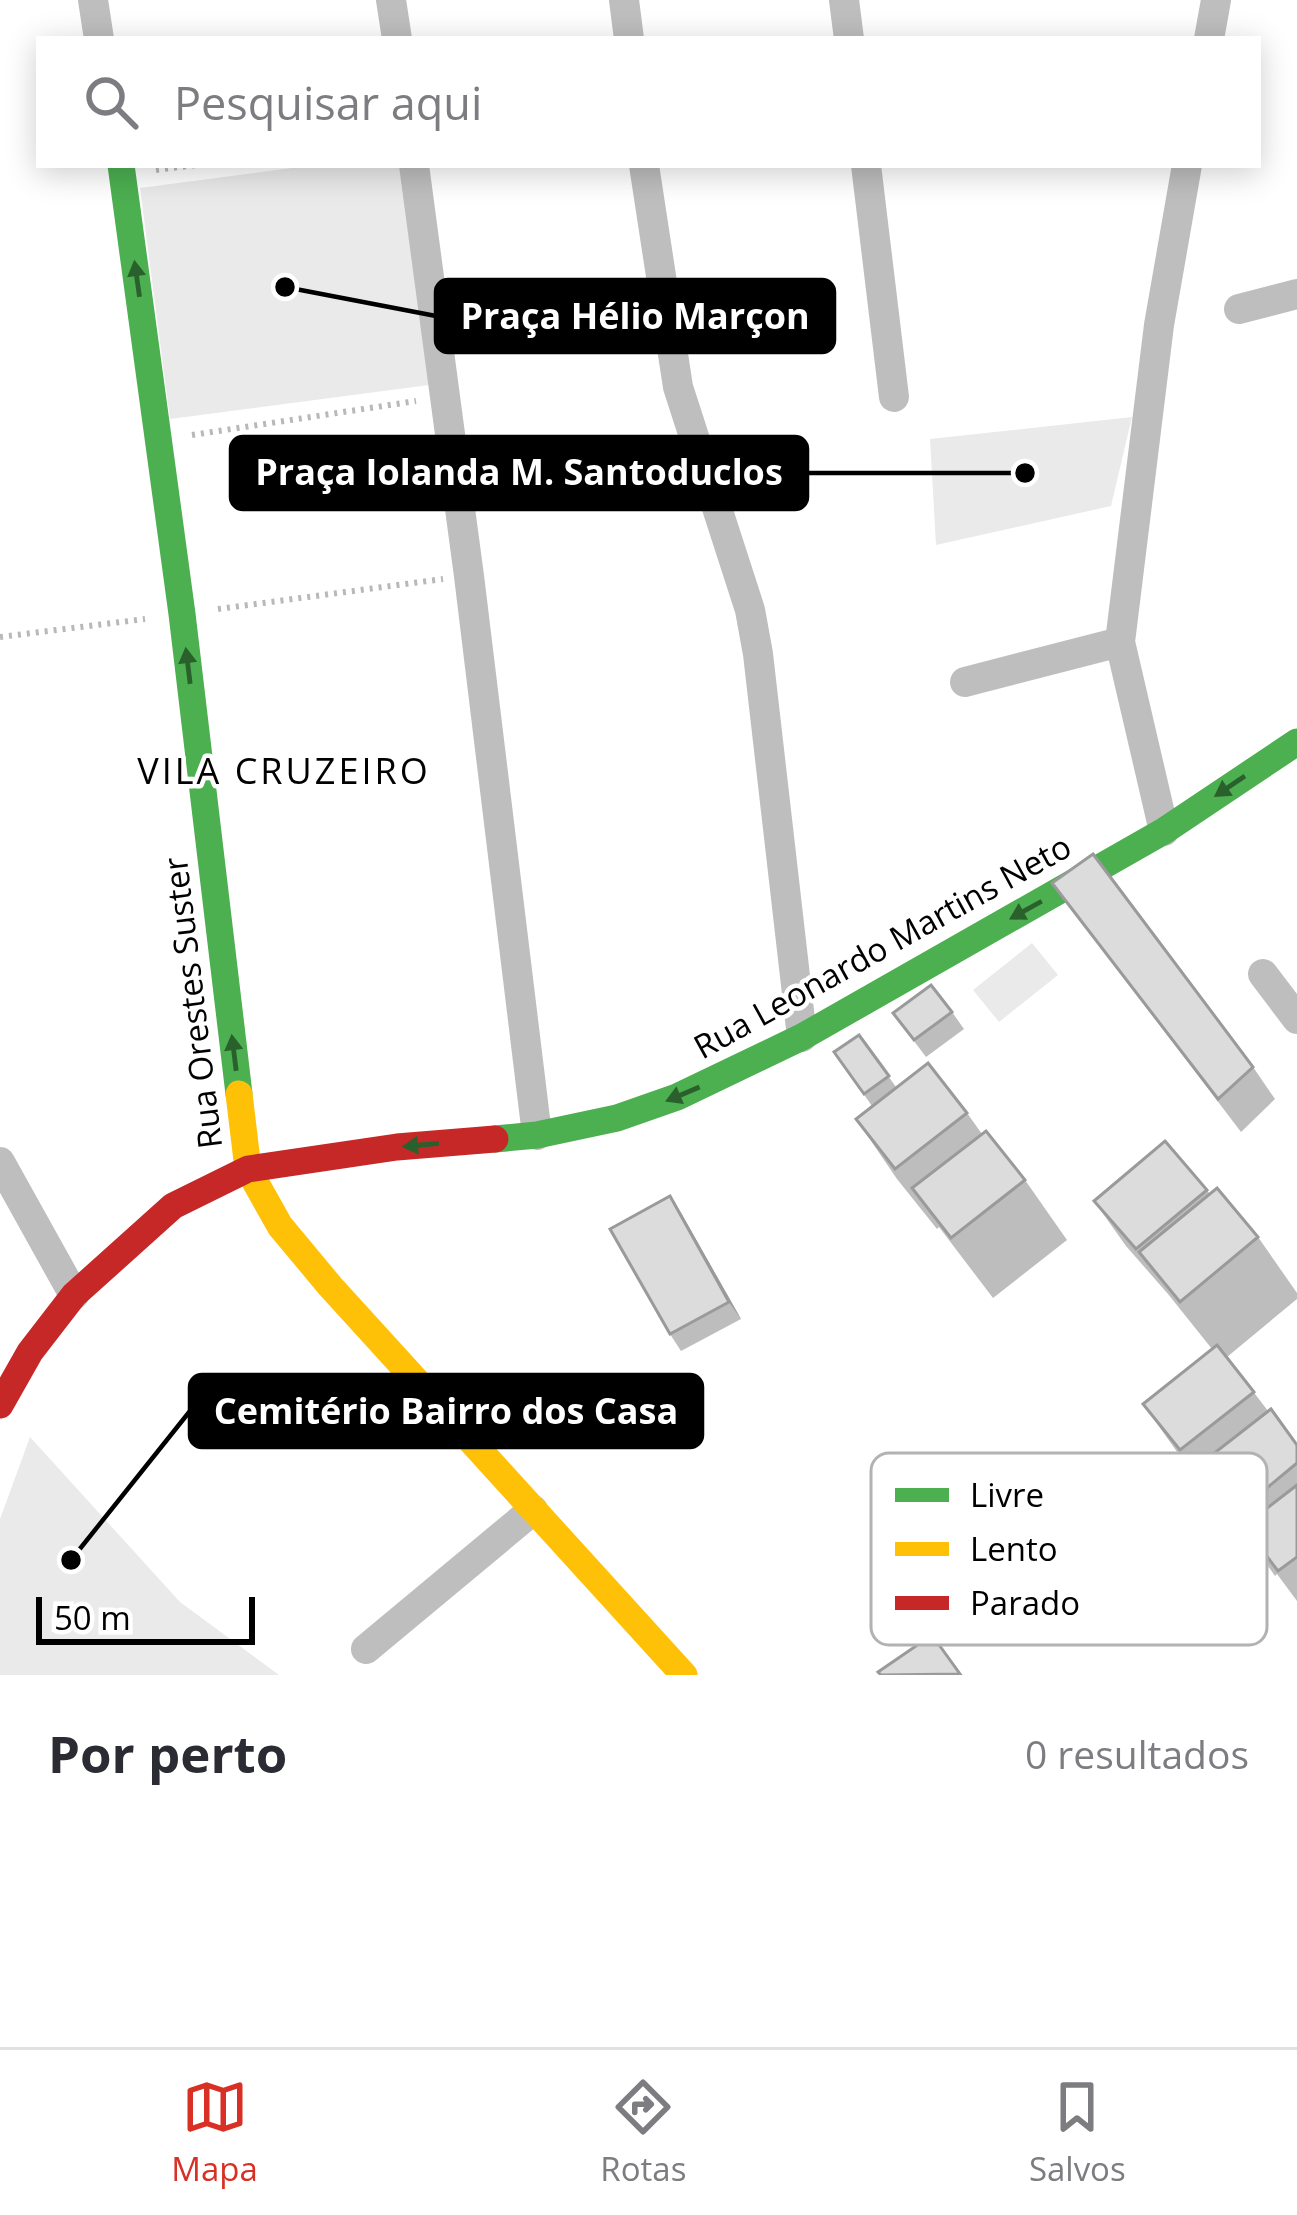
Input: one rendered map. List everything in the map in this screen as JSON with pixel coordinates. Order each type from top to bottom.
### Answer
[{"type":"street","points":[[92,0],[98,36]]},
{"type":"street","points":[[391,0],[397,36]]},
{"type":"street","points":[[624,0],[629,36]]},
{"type":"street","points":[[844,0],[849,36]]},
{"type":"street","points":[[1210,36],[1216,0]]},
{"type":"street","name":"Rua Orestes Suster","points":[[121,168],[182,614],[248,1169],[280,1226],[330,1286],[684,1675]]},
{"type":"street","points":[[414,168],[537,1135]]},
{"type":"street","points":[[644,168],[678,388],[750,610],[758,654],[802,1037]]},
{"type":"street","points":[[866,168],[893,397]]},
{"type":"street","points":[[1164,831],[1120,642],[1160,325],[1186,168]]},
{"type":"street","points":[[1239,309],[1297,294]]},
{"type":"street","points":[[965,682],[1120,642]]},
{"type":"street","name":"Rua Leonardo Martins Neto","points":[[0,1405],[30,1352],[74,1295],[173,1206],[248,1169],[397,1147],[537,1135],[616,1118],[677,1097],[802,1037],[1164,831],[1297,742]]},
{"type":"street","points":[[1263,974],[1297,1019]]},
{"type":"street","points":[[0,1162],[74,1295]]},
{"type":"street","points":[[366,1649],[533,1510]]},
{"type":"path","points":[[159,440],[445,396]]},
{"type":"path","points":[[0,637],[469,576]]},
{"type":"shaded area","points":[[292,168],[401,168],[429,385],[170,419],[140,188]]},
{"type":"shaded area","points":[[1132,417],[1111,506],[936,545],[930,439]]},
{"type":"shaded area","points":[[1032,943],[1058,975],[999,1022],[973,990]]},
{"type":"shaded area","points":[[30,1437],[180,1602],[279,1675],[0,1675],[0,1519]]},
{"type":"building","points":[[1093,854],[1253,1067],[1218,1099],[1052,883]]},
{"type":"building","points":[[931,985],[952,1012],[914,1040],[893,1013]]},
{"type":"building","points":[[859,1035],[889,1076],[864,1094],[834,1052]]},
{"type":"building","points":[[928,1063],[967,1113],[895,1169],[856,1119]]},
{"type":"building","points":[[986,1131],[1025,1180],[951,1238],[912,1188]]},
{"type":"building","points":[[1165,1141],[1207,1190],[1136,1249],[1094,1201]]},
{"type":"building","points":[[1217,1188],[1258,1237],[1180,1302],[1139,1252]]},
{"type":"building","points":[[670,1196],[729,1302],[670,1334],[610,1229]]},
{"type":"building","points":[[1217,1345],[1254,1392],[1180,1450],[1143,1404]]},
{"type":"building","points":[[1271,1409],[1297,1445],[1297,1463],[1267,1488],[1267,1453],[1214,1453]]},
{"type":"building","points":[[1297,1485],[1297,1557],[1278,1571],[1267,1556],[1267,1508]]},
{"type":"building","points":[[917,1645],[939,1645],[960,1674],[881,1675],[878,1672]]},
{"type":"traffic: fast","points":[[121,168],[182,614],[239,1094]]},
{"type":"traffic: fast","points":[[495,1139],[617,1118],[677,1097],[802,1037],[1164,831],[1297,742]]},
{"type":"traffic: slow","points":[[239,1094],[248,1169],[280,1226],[684,1675]]},
{"type":"traffic: jam","points":[[0,1405],[30,1352],[74,1295],[173,1206],[248,1169],[397,1147],[495,1139]]},
{"type":"place","name":"Praça Hélio Marçon","points":[[285,287]]},
{"type":"place","name":"Praça Iolanda M. Santoduclos","points":[[1025,473]]},
{"type":"place","name":"Cemitério Bairro dos Casa","points":[[71,1560]]},
{"type":"district","name":"VILA CRUZEIRO","points":[[284,770]]}]
